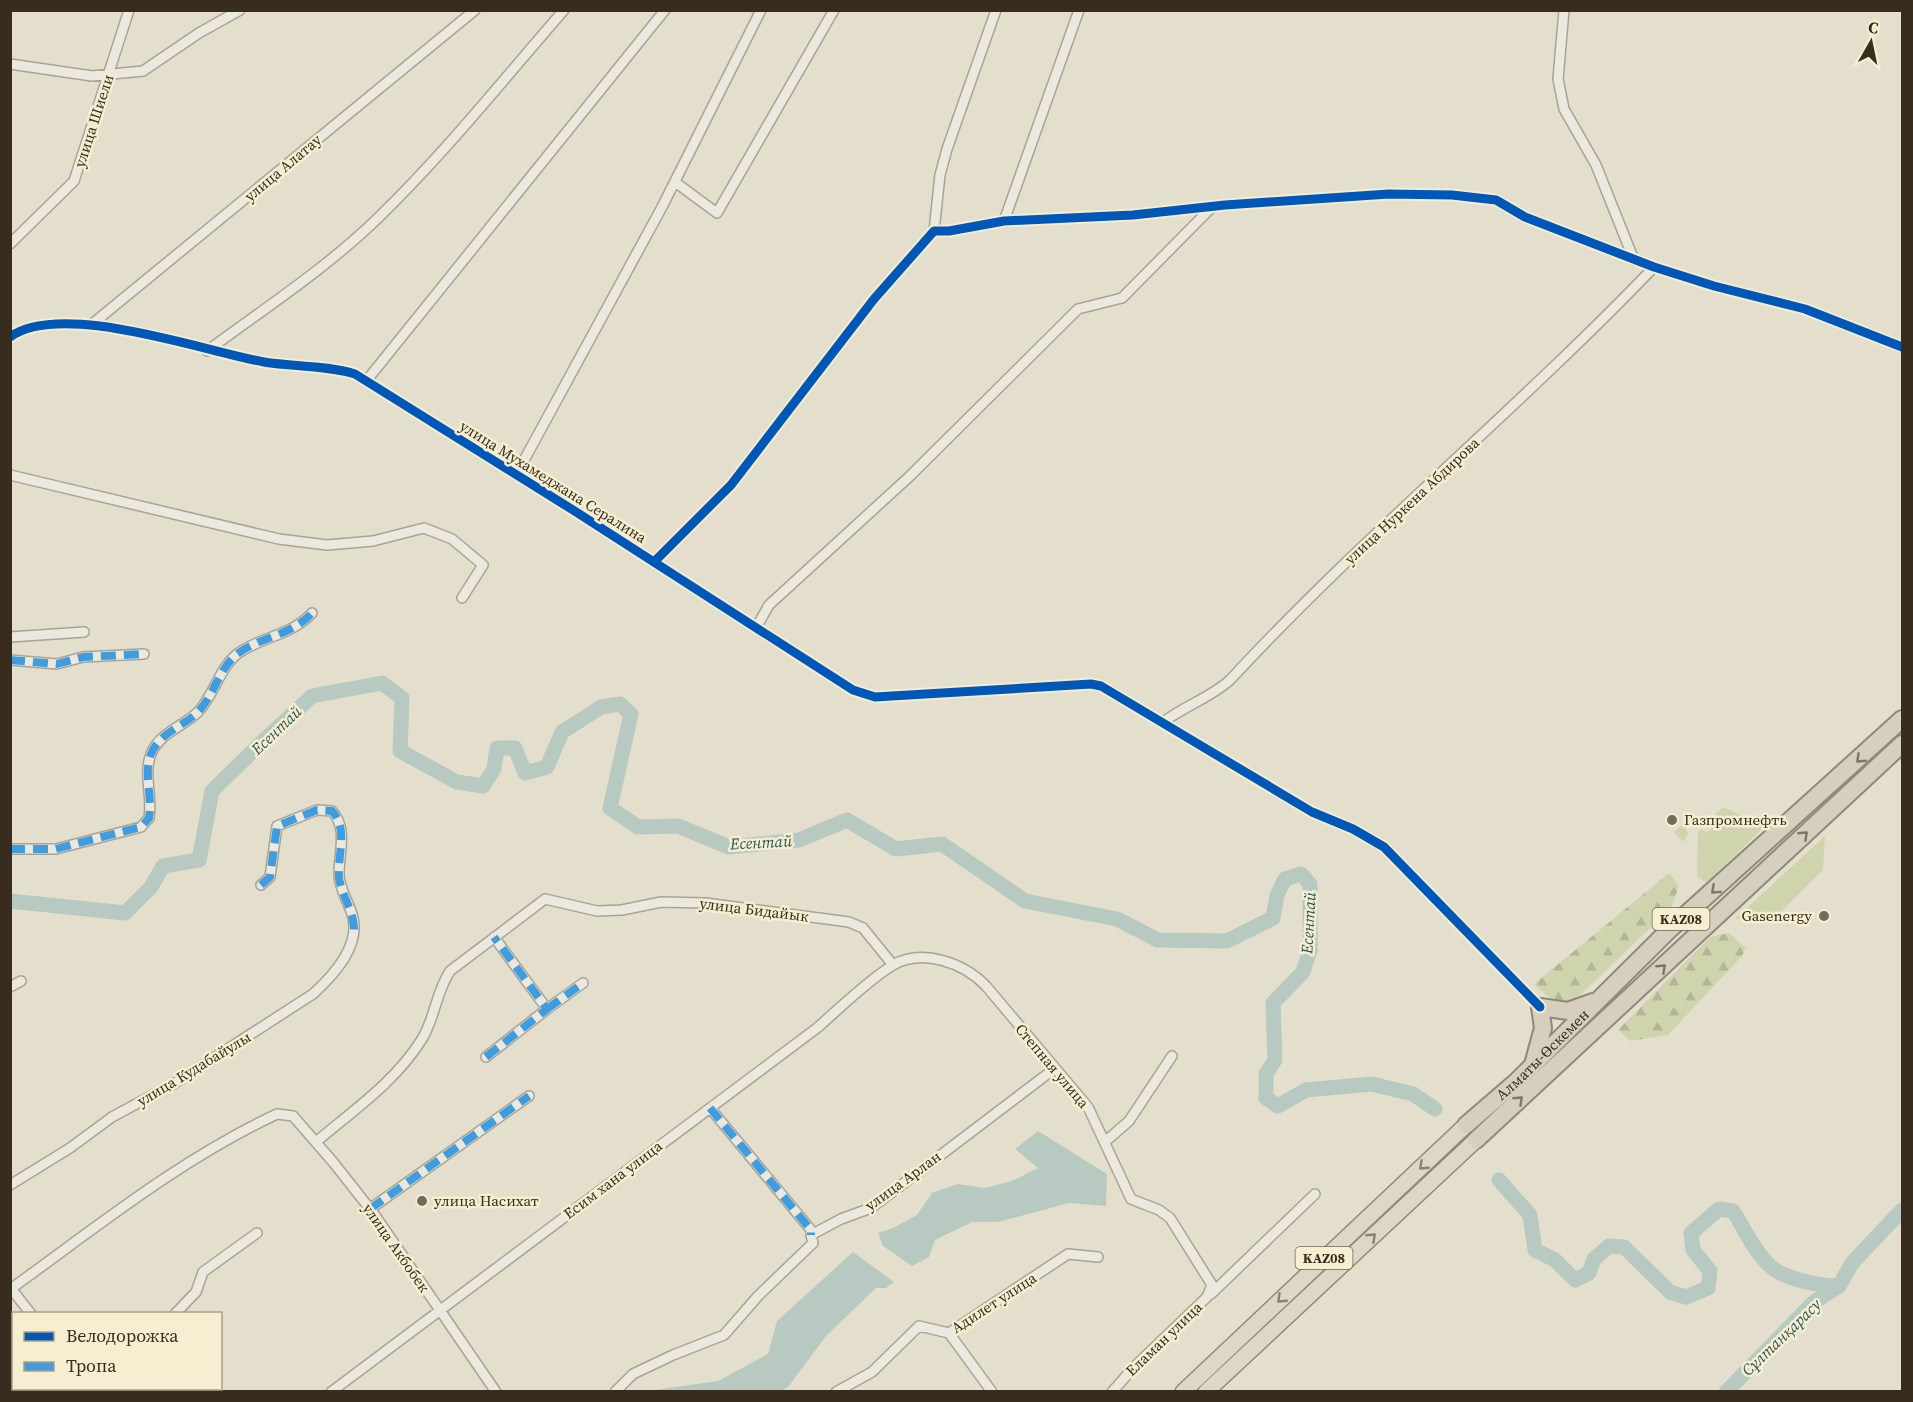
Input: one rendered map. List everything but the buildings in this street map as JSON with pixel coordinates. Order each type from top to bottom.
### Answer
[{"type":"highway","name":"Алматы-Өскемен","points":[[1183,1392],[1466,1125],[1532,1066],[1670,929],[1902,719]]},
{"type":"highway","name":"Алматы-Өскемен","points":[[1206,1392],[1902,744]]},
{"type":"highway","points":[[1532,1066],[1543,1028],[1540,1006],[1568,1011],[1601,998]]},
{"type":"street","name":"улица Шиели","points":[[10,244],[74,181],[129,10]]},
{"type":"street","points":[[10,64],[92,76],[143,71],[199,33],[240,10]]},
{"type":"street","name":"улица Алатау","points":[[92,325],[475,10]]},
{"type":"street","points":[[207,351],[347,245],[379,217],[437,156],[564,10]]},
{"type":"street","points":[[367,380],[664,10]]},
{"type":"street","points":[[516,475],[675,182],[761,10]]},
{"type":"street","points":[[675,182],[717,213],[834,10]]},
{"type":"street","points":[[654,562],[731,485],[874,299],[934,231],[940,175],[947,149],[996,10]]},
{"type":"street","points":[[1004,221],[1079,10]]},
{"type":"street","points":[[1564,10],[1558,79],[1564,109],[1596,165],[1634,260]]},
{"type":"street","points":[[934,231],[949,231],[1004,221],[1133,215],[1389,194],[1452,195],[1496,200],[1525,218],[1634,260],[1714,286],[1805,309],[1902,347]]},
{"type":"street","points":[[756,628],[769,605],[910,476],[1078,309],[1122,298],[1212,207]]},
{"type":"street","name":"улица Нуркена Абдирова","points":[[1162,723],[1195,702],[1215,693],[1230,680],[1352,557],[1470,448],[1654,267]]},
{"type":"street","name":"улица Мухамеджана Сералина","points":[[10,337],[45,323],[92,325],[121,329],[207,351],[266,362],[342,370],[367,380],[853,690],[875,697],[1091,684],[1101,686],[1312,812],[1353,829],[1384,847],[1540,1006]]},
{"type":"street","points":[[10,475],[279,539],[327,545],[353,543],[424,528],[452,539],[483,565],[462,598]]},
{"type":"street","points":[[10,849],[56,849],[141,827],[149,818],[151,806],[148,778],[150,755],[159,741],[199,711],[231,658],[242,650],[303,623],[312,612]]},
{"type":"street","points":[[10,637],[84,632]]},
{"type":"street","points":[[10,660],[57,664],[82,657],[144,654]]},
{"type":"street","name":"улица Кудабайулы","points":[[10,1185],[70,1148],[112,1117],[175,1083],[313,994],[339,966],[354,932],[353,915],[340,881],[340,826],[332,811],[317,810],[277,826],[270,878],[261,885]]},
{"type":"street","name":"улица Бидайык","points":[[494,937],[545,899],[597,911],[622,910],[661,902],[706,903],[849,922],[863,928],[893,965]]},
{"type":"street","points":[[316,1141],[394,1075],[423,1037],[443,982],[450,971],[494,937],[548,1009]]},
{"type":"street","name":"Степная улица","points":[[893,965],[912,958],[928,958],[947,961],[974,973],[1088,1107],[1106,1141],[1122,1184],[1131,1199],[1159,1210],[1170,1218],[1212,1285]]},
{"type":"street","name":"Есим хана улица","points":[[331,1392],[817,1028],[893,965]]},
{"type":"street","points":[[10,987],[21,981]]},
{"type":"street","points":[[486,1057],[583,983]]},
{"type":"street","points":[[1106,1141],[1129,1121],[1172,1056]]},
{"type":"street","name":"улица Арлан","points":[[811,1235],[841,1219],[871,1208],[1054,1069]]},
{"type":"street","points":[[370,1209],[529,1096]]},
{"type":"street","points":[[615,1392],[633,1374],[724,1335],[759,1296],[813,1243],[810,1230],[710,1108]]},
{"type":"street","name":"улица Акбобек","points":[[11,1287],[116,1211],[202,1154],[277,1114],[287,1114],[306,1128],[370,1209],[496,1392]]},
{"type":"street","points":[[1207,1297],[1315,1194]]},
{"type":"street","points":[[177,1312],[196,1292],[203,1272],[258,1233]]},
{"type":"street","name":"Адилет улица","points":[[836,1392],[872,1372],[919,1326],[949,1334],[1068,1254],[1098,1257]]},
{"type":"street","name":"Еламан улица","points":[[1112,1392],[1142,1359],[1207,1297],[1212,1285]]},
{"type":"street","points":[[11,1287],[30,1312]]},
{"type":"street","points":[[949,1334],[992,1392]]},
{"type":"green space","points":[[1724,807],[1764,827],[1707,883],[1697,877],[1698,832],[1701,829],[1707,833],[1720,819],[1715,814]]},
{"type":"green space","points":[[1684,823],[1688,834],[1683,842],[1674,832]]},
{"type":"green space","points":[[1825,836],[1823,870],[1772,921],[1735,919]]},
{"type":"green space","points":[[1669,873],[1679,886],[1671,908],[1570,1005],[1555,1003],[1534,984]]},
{"type":"green space","points":[[1729,933],[1746,948],[1742,956],[1668,1035],[1630,1041],[1618,1030],[1710,937]]},
{"type":"shaded area","points":[[1038,1131],[1107,1174],[1106,1206],[1069,1203],[998,1222],[972,1222],[935,1240],[929,1257],[912,1266],[883,1246],[878,1233],[891,1229],[917,1215],[932,1193],[958,1184],[985,1188],[1012,1181],[1038,1168],[1015,1149]]},
{"type":"shaded area","points":[[853,1252],[894,1282],[886,1288],[876,1288],[826,1336],[788,1387],[780,1392],[648,1391],[718,1381],[768,1354],[777,1321]]},
{"type":"waterway","name":"Есентай","points":[[10,901],[125,913],[151,887],[163,866],[199,860],[212,791],[312,696],[382,683],[402,698],[400,751],[457,782],[483,786],[494,769],[497,748],[515,748],[525,773],[547,767],[562,732],[601,707],[620,704],[631,714],[610,808],[638,827],[678,826],[729,847],[799,840],[847,820],[896,849],[942,844],[1025,901],[1117,919],[1158,940],[1227,941],[1273,918],[1277,895],[1285,879],[1301,874],[1310,884],[1310,950],[1303,972],[1273,1003],[1275,1060],[1266,1074],[1266,1098],[1278,1106],[1306,1090],[1372,1084],[1413,1094],[1435,1109]]},
{"type":"waterway","name":"Есентай","points":[[1499,1180],[1530,1215],[1535,1250],[1555,1260],[1575,1280],[1589,1273],[1594,1259],[1609,1246],[1624,1247],[1670,1292],[1686,1297],[1708,1288],[1710,1271],[1693,1250],[1691,1233],[1719,1209],[1733,1211],[1759,1253],[1775,1270],[1802,1281],[1839,1286]]},
{"type":"waterway","name":"Сұлтанқарасу","points":[[1726,1392],[1814,1302],[1839,1286],[1852,1263],[1902,1210]]},
{"type":"marked path","points":[[10,849],[56,849],[141,827],[149,818],[148,770],[155,747],[166,735],[198,712],[227,664],[240,652],[287,631],[312,613]]},
{"type":"marked path","points":[[10,660],[57,664],[83,657],[144,654]]},
{"type":"marked path","points":[[261,885],[270,877],[277,826],[317,810],[332,811],[340,826],[339,878],[354,925],[354,932]]},
{"type":"marked path","points":[[486,1057],[547,1009],[494,937]]},
{"type":"marked path","points":[[547,1009],[583,983]]},
{"type":"marked path","points":[[370,1209],[529,1096]]},
{"type":"marked path","points":[[710,1108],[811,1230],[811,1235]]},
{"type":"cycle path","points":[[654,562],[731,485],[874,299],[934,231],[949,231],[1004,221],[1133,215],[1225,205],[1389,194],[1452,195],[1496,200],[1525,217],[1654,267],[1714,286],[1805,309],[1902,347]]},
{"type":"cycle path","points":[[10,337],[33,327],[63,324],[97,326],[133,331],[264,362],[333,369],[355,374],[573,510],[853,690],[875,697],[1091,684],[1101,686],[1312,812],[1353,829],[1384,847],[1540,1007]]},
{"type":"place","name":"Газпромнефть","points":[[1672,820]]},
{"type":"place","name":"Gasenergy","points":[[1824,916]]},
{"type":"place","name":"улица Насихат","points":[[422,1201]]}]
